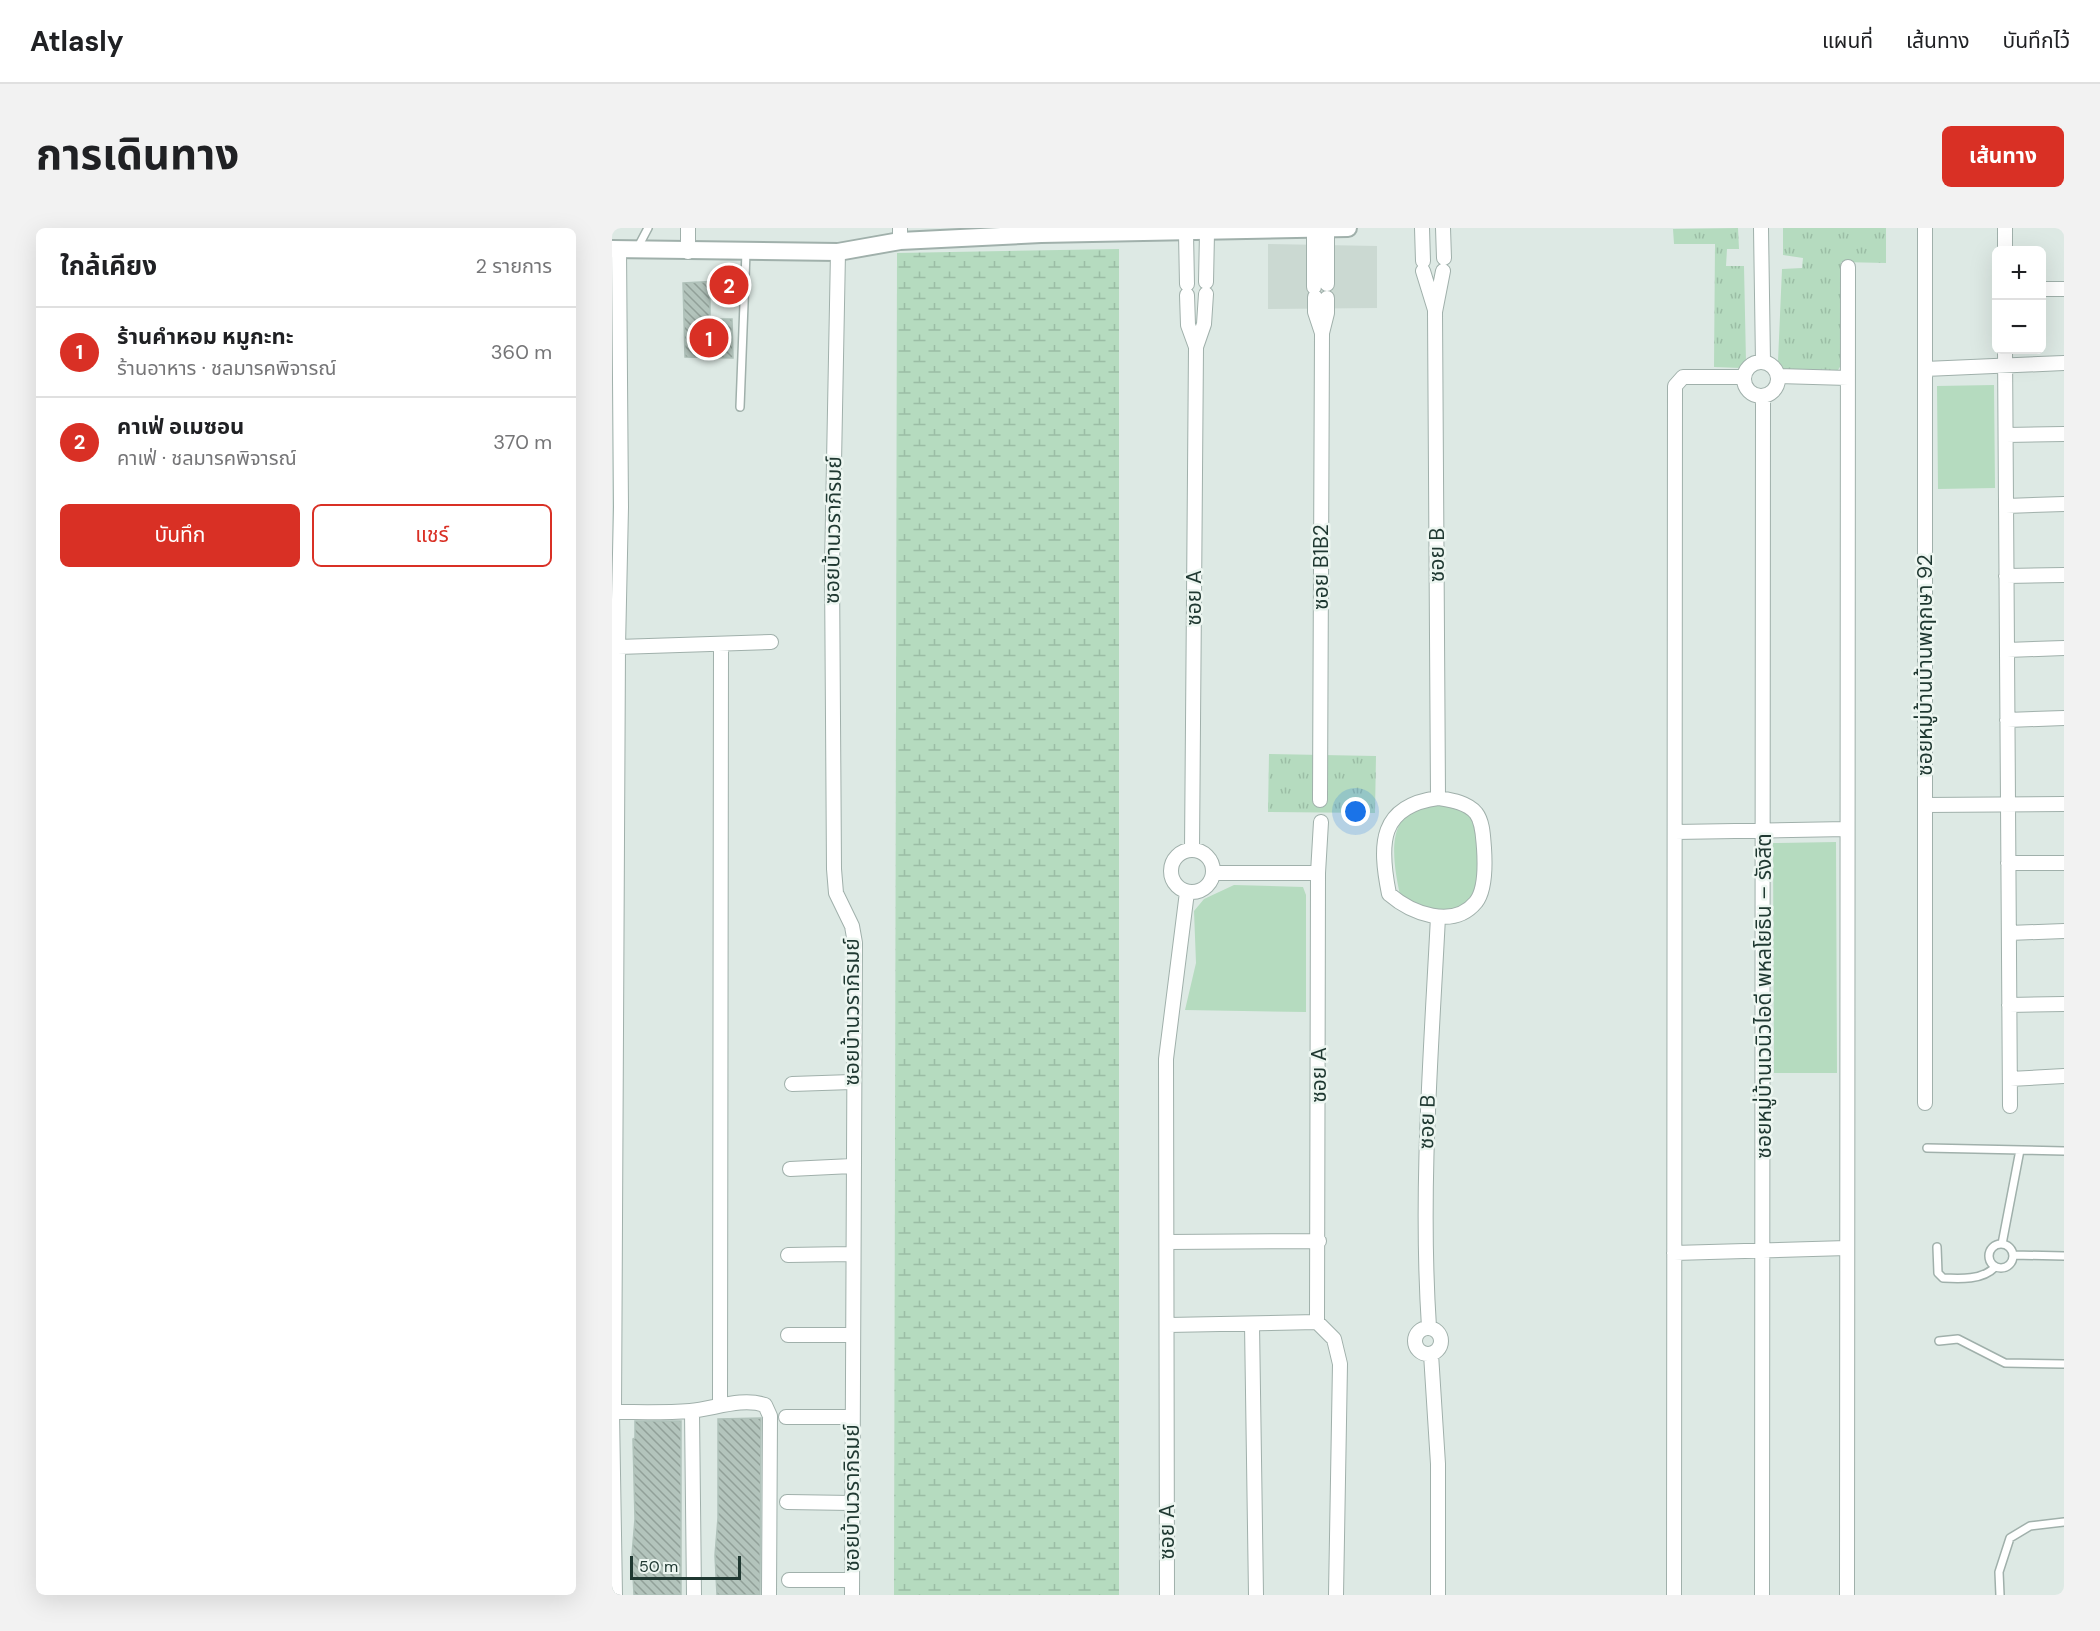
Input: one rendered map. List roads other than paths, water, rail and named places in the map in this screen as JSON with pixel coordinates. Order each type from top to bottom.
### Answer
[{"type":"street","points":[[688,228],[688,252]]},
{"type":"street","points":[[615,1595],[613,1412],[623,250],[838,252],[900,235],[1041,231],[1186,233],[1348,228]]},
{"type":"street","name":"ซอย B","points":[[1422,228],[1423,266],[1435,312]]},
{"type":"street","name":"ซอย B","points":[[1438,798],[1435,312],[1444,264],[1443,228]]},
{"type":"street","points":[[1761,228],[1763,362]]},
{"type":"street","name":"ซอยหมู่บ้านบ้านพฤกษา 92","points":[[1925,228],[1925,1103]]},
{"type":"street","points":[[2005,228],[2005,246]]},
{"type":"street","name":"ซอย B1B2","points":[[1320,229],[1321,291],[1328,313],[1322,333],[1320,800]]},
{"type":"street","name":"ซอย A","points":[[1192,850],[1196,347],[1204,324],[1206,288],[1214,231]]},
{"type":"street","name":"ซอย A","points":[[1186,233],[1188,326],[1196,347]]},
{"type":"street","name":"ซอยบ้านวราภิรมย์","points":[[838,252],[832,568],[834,868],[836,893],[852,927],[855,943],[852,1082],[852,1595]]},
{"type":"street","points":[[1846,1595],[1848,267]]},
{"type":"street","points":[[2046,290],[2064,289]]},
{"type":"street","points":[[2005,354],[2010,1106]]},
{"type":"street","points":[[1763,362],[1773,366],[1778,376],[1773,392],[1763,397],[1748,390],[1744,377],[1752,365],[1763,362]]},
{"type":"street","points":[[1925,369],[2064,363]]},
{"type":"street","points":[[1778,376],[1848,378]]},
{"type":"street","points":[[1674,1595],[1675,386],[1683,377],[1744,377]]},
{"type":"street","name":"ซอยหมู่บ้านเวนิวไอดี พหลโยธิน – รังสิต","points":[[1762,1595],[1763,397]]},
{"type":"street","points":[[2006,435],[2064,434]]},
{"type":"street","points":[[2006,506],[2064,504]]},
{"type":"street","points":[[2007,576],[2064,575]]},
{"type":"street","points":[[618,647],[771,642]]},
{"type":"street","points":[[720,1404],[721,644]]},
{"type":"street","points":[[2007,650],[2064,648]]},
{"type":"street","points":[[2007,720],[2064,718]]},
{"type":"street","points":[[1438,798],[1458,802],[1475,812],[1482,828],[1484,851],[1482,889],[1475,903],[1458,913],[1438,917],[1419,914],[1403,906],[1389,894],[1384,860],[1389,822],[1402,809],[1419,800],[1438,798]]},
{"type":"street","points":[[1925,805],[2064,804]]},
{"type":"street","name":"ซอย A","points":[[1317,1322],[1319,1241],[1318,873],[1321,822]]},
{"type":"street","points":[[1675,832],[1847,829]]},
{"type":"street","points":[[1185,850],[1192,850],[1199,851],[1210,860],[1213,873],[1211,880],[1202,891],[1187,892],[1175,885],[1170,872],[1174,859],[1185,850]]},
{"type":"street","points":[[2008,863],[2064,863]]},
{"type":"street","points":[[1213,873],[1318,873]]},
{"type":"street","name":"ซอย A","points":[[1167,1595],[1166,1059],[1187,892]]},
{"type":"street","name":"ซอย B","points":[[1429,1328],[1425,1228],[1427,1130],[1438,917]]},
{"type":"street","points":[[2009,933],[2064,931]]},
{"type":"street","points":[[2009,1005],[2064,1004]]},
{"type":"street","points":[[2010,1079],[2064,1076]]},
{"type":"street","points":[[792,1084],[852,1082]]},
{"type":"street","points":[[790,1169],[852,1166]]},
{"type":"street","points":[[1167,1242],[1319,1241]]},
{"type":"street","points":[[1674,1253],[1847,1248]]},
{"type":"street","points":[[788,1255],[852,1254]]},
{"type":"street","points":[[1168,1325],[1317,1322],[1334,1339],[1340,1364],[1336,1595]]},
{"type":"street","points":[[1252,1324],[1256,1595]]},
{"type":"street","name":"ซอย B","points":[[1429,1328],[1440,1334],[1442,1342],[1438,1350],[1431,1354],[1422,1353],[1415,1342],[1417,1333],[1429,1328]]},
{"type":"street","points":[[788,1335],[852,1335]]},
{"type":"street","name":"ซอย B","points":[[1431,1354],[1438,1464],[1437,1595]]},
{"type":"street","points":[[613,1412],[692,1410],[720,1404],[759,1403],[765,1405],[770,1412],[769,1595]]},
{"type":"street","points":[[692,1410],[694,1595]]},
{"type":"street","points":[[786,1418],[852,1417]]},
{"type":"street","points":[[787,1502],[852,1503]]},
{"type":"street","points":[[789,1580],[852,1580]]},
{"type":"lane","points":[[623,250],[648,228]]},
{"type":"lane","points":[[740,407],[746,252]]},
{"type":"lane","points":[[1927,1148],[2064,1150]]},
{"type":"lane","points":[[2002,1244],[2020,1150]]},
{"type":"lane","points":[[1937,1247],[1938,1273],[1943,1278],[1981,1276],[1995,1267],[2005,1268],[2009,1265],[2013,1255],[2011,1250],[2002,1244]]},
{"type":"lane","points":[[1995,1267],[1991,1263],[1990,1253],[1992,1248],[2002,1244]]},
{"type":"lane","points":[[2013,1255],[2064,1256]]},
{"type":"lane","points":[[1939,1341],[1958,1340],[2005,1363],[2064,1364]]},
{"type":"lane","points":[[2000,1595],[1999,1572],[2010,1538],[2030,1526],[2064,1522]]},
{"type":"place","name":"คาเฟ่ อเมซอน","points":[[729,285]]},
{"type":"place","name":"ร้านคำหอม หมูกะทะ","points":[[709,338]]}]
